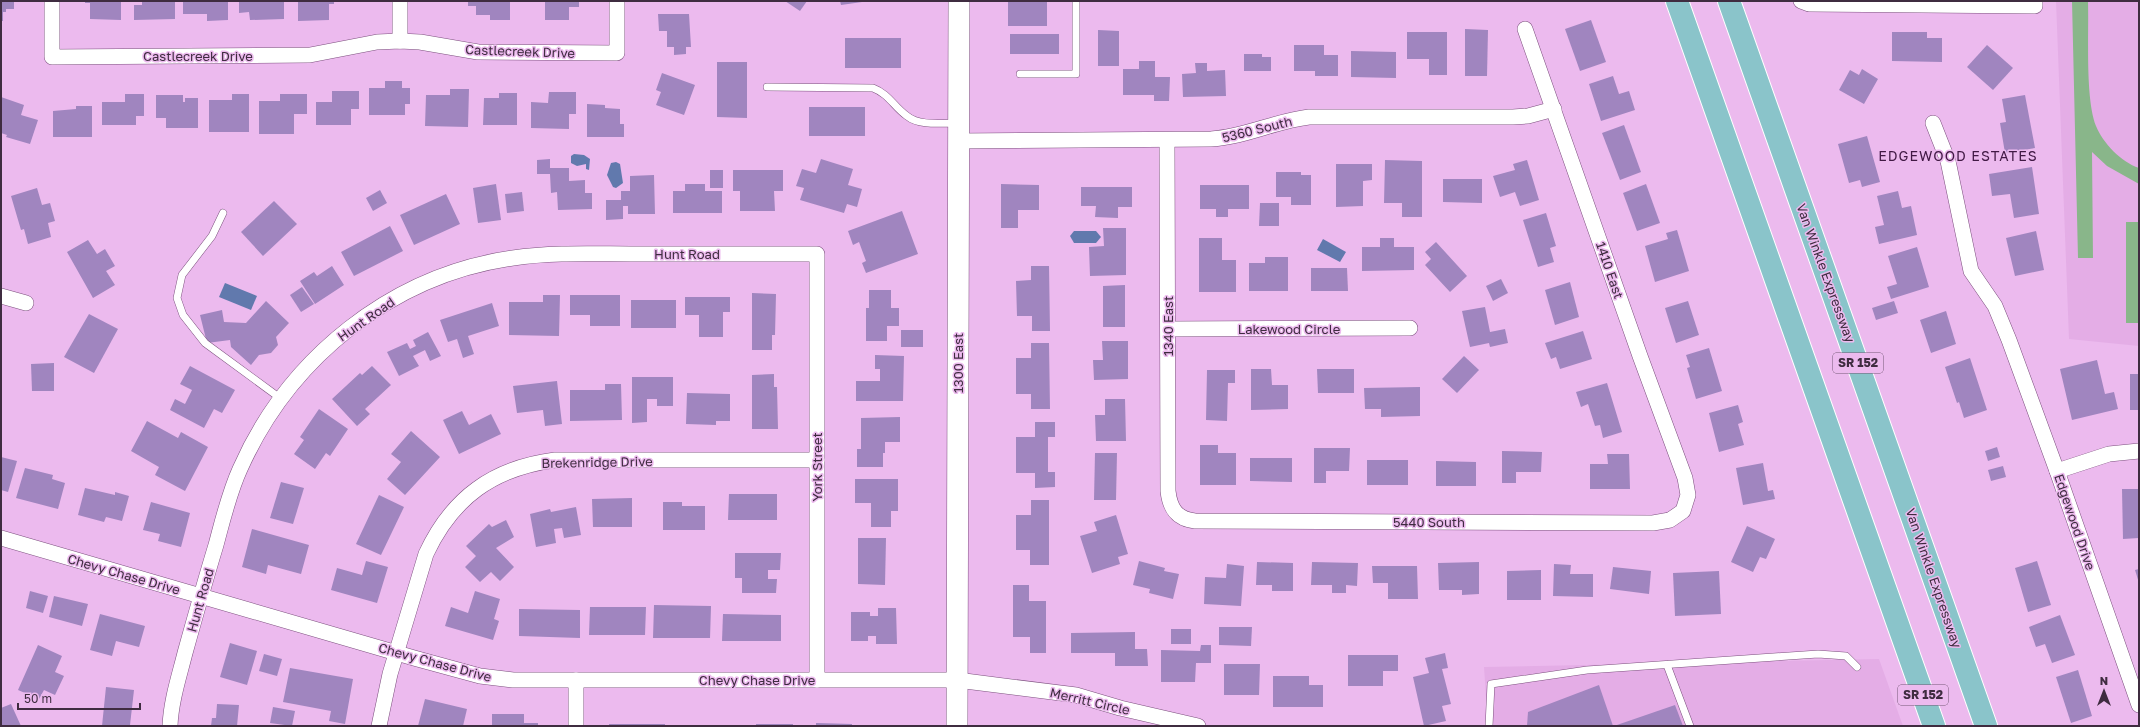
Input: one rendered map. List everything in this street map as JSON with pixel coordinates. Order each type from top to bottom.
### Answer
[{"type":"main road","name":"1300 East","points":[[957,726],[959,1]]},
{"type":"main road","name":"SR 152","points":[[1677,1],[1797,334],[1934,726]]},
{"type":"main road","name":"Van Winkle Expressway","points":[[1729,1],[1986,726]]},
{"type":"street","name":"Castlecreek Drive","points":[[52,1],[52,57],[310,55],[377,42],[400,41],[420,42],[478,52],[617,53],[617,1]]},
{"type":"street","points":[[1801,1],[1809,4],[2035,6],[2035,1]]},
{"type":"street","points":[[400,2],[400,41]]},
{"type":"street","name":"1410 East","points":[[1525,29],[1640,356],[1686,478],[1688,495],[1683,511]]},
{"type":"street","name":"5360 South","points":[[958,132],[1167,140],[1231,137],[1289,120],[1309,117],[1513,117],[1528,116],[1554,109]]},
{"type":"street","name":"Edgewood Drive","points":[[1933,123],[1948,160],[1971,271],[1995,306],[2135,683],[2139,705]]},
{"type":"street","name":"1340 East","points":[[1167,140],[1168,491],[1174,512]]},
{"type":"street","name":"Hunt Road","points":[[170,726],[175,691],[200,597],[230,496],[240,470],[262,427],[280,398],[319,354],[365,316],[413,288],[461,269],[486,262],[532,255],[817,254]]},
{"type":"street","name":"York Street","points":[[817,254],[817,680]]},
{"type":"street","points":[[1,296],[26,303]]},
{"type":"street","name":"Lakewood Circle","points":[[1168,329],[1410,328]]},
{"type":"street","points":[[2057,471],[2109,454],[2139,451]]},
{"type":"street","name":"Brekenridge Drive","points":[[378,726],[396,652],[420,570],[433,539],[452,511],[464,499],[492,479],[507,472],[533,464],[555,460],[817,460]]},
{"type":"street","name":"5440 South","points":[[1174,512],[1180,517],[1195,521],[1653,522],[1670,520],[1683,511]]},
{"type":"street","name":"Chevy Chase Drive","points":[[2,543],[466,672],[494,678],[576,680],[957,680]]},
{"type":"street","points":[[576,680],[576,726]]},
{"type":"street","name":"Merritt Circle","points":[[957,680],[1076,695],[1120,708],[1198,726]]},
{"type":"lane","points":[[1020,74],[1076,74],[1076,1]]},
{"type":"lane","points":[[767,87],[874,88],[883,92],[907,117],[958,132]]},
{"type":"lane","points":[[223,213],[212,236],[182,275],[177,298],[183,316],[205,343],[280,398]]},
{"type":"lane","points":[[1489,726],[1491,684],[1587,670],[1818,654],[1846,656],[1857,667]]},
{"type":"lane","points":[[1667,665],[1690,726]]},
{"type":"shaded area","points":[[2056,1],[2139,1],[2139,346],[2069,339]]},
{"type":"shaded area","points":[[1879,659],[1903,726],[1488,726],[1484,667]]},
{"type":"green space","points":[[2072,1],[2088,1],[2088,65],[2090,99],[2096,126],[2103,139],[2119,157],[2139,168],[2139,184],[2107,166],[2092,152],[2093,258],[2078,258]]},
{"type":"green space","points":[[2126,222],[2139,222],[2139,323],[2126,323]]},
{"type":"water","points":[[574,154],[584,155],[590,159],[589,170],[586,169],[586,164],[577,166],[571,163],[571,156]]},
{"type":"water","points":[[616,162],[620,164],[623,183],[616,188],[613,187],[607,175],[611,163]]},
{"type":"water","points":[[1074,231],[1096,231],[1101,237],[1096,243],[1074,243],[1070,236]]},
{"type":"water","points":[[1323,239],[1346,252],[1340,262],[1317,250]]},
{"type":"water","points":[[225,283],[257,296],[251,310],[219,297]]},
{"type":"building","points":[[1,1],[14,1],[14,9],[6,9],[6,12],[3,12],[3,21],[1,21]]},
{"type":"building","points":[[85,1],[121,1],[121,20],[90,19],[90,3],[85,3]]},
{"type":"building","points":[[142,1],[175,1],[175,19],[134,20],[134,5],[142,5]]},
{"type":"building","points":[[183,1],[228,1],[228,20],[207,21],[207,14],[183,14]]},
{"type":"building","points":[[239,1],[284,1],[284,19],[250,20],[249,12],[239,13]]},
{"type":"building","points":[[298,1],[334,1],[334,4],[329,4],[329,20],[298,21]]},
{"type":"building","points":[[468,1],[510,1],[510,20],[490,20],[490,15],[476,15],[476,6],[468,6]]},
{"type":"building","points":[[545,1],[579,1],[579,7],[569,7],[569,20],[545,20]]},
{"type":"building","points":[[785,1],[807,1],[800,11]]},
{"type":"building","points":[[840,1],[862,1],[862,2],[841,5]]},
{"type":"building","points":[[1008,1],[1047,1],[1047,26],[1008,26]]},
{"type":"building","points":[[658,14],[689,14],[691,47],[686,47],[686,54],[674,55],[674,47],[667,47],[667,31],[659,31]]},
{"type":"building","points":[[1591,20],[1606,62],[1580,71],[1565,29]]},
{"type":"building","points":[[1465,29],[1488,30],[1487,76],[1465,76]]},
{"type":"building","points":[[1098,30],[1119,31],[1119,66],[1098,66]]},
{"type":"building","points":[[1407,32],[1447,32],[1447,75],[1429,75],[1429,59],[1407,59]]},
{"type":"building","points":[[1892,32],[1927,32],[1927,38],[1942,38],[1942,62],[1892,61]]},
{"type":"building","points":[[1010,34],[1059,34],[1059,54],[1010,54]]},
{"type":"building","points":[[845,38],[901,38],[901,68],[845,68]]},
{"type":"building","points":[[1294,45],[1324,45],[1324,55],[1338,55],[1338,76],[1315,76],[1315,71],[1294,71]]},
{"type":"building","points":[[1987,45],[2013,68],[1993,90],[1967,67]]},
{"type":"building","points":[[1351,51],[1396,52],[1396,78],[1351,77]]},
{"type":"building","points":[[1244,54],[1262,54],[1262,57],[1271,57],[1271,71],[1244,71]]},
{"type":"building","points":[[1139,61],[1155,61],[1155,77],[1170,77],[1169,101],[1154,101],[1154,95],[1123,95],[1123,69],[1139,69]]},
{"type":"building","points":[[717,62],[747,62],[747,118],[717,117]]},
{"type":"building","points":[[1195,63],[1207,63],[1207,71],[1225,70],[1226,96],[1183,97],[1182,74],[1196,73]]},
{"type":"building","points":[[1862,69],[1878,79],[1864,104],[1839,90],[1850,70],[1859,75]]},
{"type":"building","points":[[662,73],[695,85],[684,115],[656,105],[661,92],[656,90]]},
{"type":"building","points":[[1613,76],[1619,94],[1629,91],[1635,110],[1601,121],[1589,84]]},
{"type":"building","points":[[385,81],[402,81],[402,88],[410,88],[410,104],[405,104],[405,115],[369,115],[369,88],[385,88]]},
{"type":"building","points":[[450,89],[469,89],[468,127],[425,126],[426,95],[450,95]]},
{"type":"building","points":[[332,91],[359,91],[359,109],[351,109],[351,125],[316,125],[316,102],[332,102]]},
{"type":"building","points":[[549,92],[576,92],[576,114],[569,114],[569,129],[531,128],[531,102],[548,103]]},
{"type":"building","points":[[499,93],[517,93],[517,125],[483,125],[484,98],[499,98]]},
{"type":"building","points":[[125,94],[144,94],[144,116],[136,116],[136,125],[102,125],[102,102],[125,102]]},
{"type":"building","points":[[232,94],[249,94],[249,132],[209,132],[209,100],[232,100]]},
{"type":"building","points":[[280,94],[307,94],[307,114],[294,114],[294,134],[259,134],[259,101],[280,101]]},
{"type":"building","points":[[156,95],[183,95],[183,102],[185,102],[185,98],[198,98],[198,128],[166,128],[166,118],[156,118]]},
{"type":"building","points":[[2025,95],[2035,148],[2005,153],[2000,123],[2006,122],[2002,99]]},
{"type":"building","points":[[1,97],[24,105],[21,115],[38,120],[30,144],[6,137],[7,135],[1,133]]},
{"type":"building","points":[[587,104],[605,105],[605,108],[620,109],[620,124],[624,124],[624,137],[587,137]]},
{"type":"building","points":[[76,106],[92,106],[92,137],[53,137],[53,111],[76,109]]},
{"type":"building","points":[[809,107],[865,107],[865,136],[809,136]]},
{"type":"building","points":[[1624,125],[1641,172],[1620,180],[1602,133]]},
{"type":"building","points":[[1867,136],[1880,182],[1862,187],[1860,180],[1849,183],[1838,144]]},
{"type":"building","points":[[550,159],[550,168],[569,168],[569,181],[585,180],[585,193],[592,193],[592,209],[558,210],[557,192],[551,193],[550,174],[537,174],[537,160]]},
{"type":"building","points":[[821,159],[853,169],[848,185],[862,189],[857,207],[847,204],[844,213],[800,200],[804,188],[796,186],[802,169],[816,173]]},
{"type":"building","points":[[1385,160],[1422,161],[1422,217],[1402,217],[1402,203],[1384,203]]},
{"type":"building","points":[[1527,160],[1539,200],[1520,206],[1515,192],[1500,197],[1493,176],[1515,170],[1513,164]]},
{"type":"building","points":[[1336,164],[1372,164],[1372,180],[1363,181],[1363,206],[1336,207]]},
{"type":"building","points":[[2032,167],[2039,214],[2014,218],[2010,194],[1992,196],[1989,174]]},
{"type":"building","points":[[710,170],[723,170],[723,188],[710,188]]},
{"type":"building","points":[[733,170],[783,170],[783,191],[774,191],[775,211],[740,211],[740,191],[733,191]]},
{"type":"building","points":[[1276,172],[1301,172],[1301,175],[1311,175],[1311,205],[1291,205],[1291,197],[1276,197]]},
{"type":"building","points":[[654,175],[655,214],[628,214],[628,206],[623,206],[623,219],[606,220],[606,200],[621,200],[621,191],[630,191],[630,176]]},
{"type":"building","points":[[1443,179],[1482,179],[1482,203],[1443,202]]},
{"type":"building","points":[[496,184],[501,220],[478,223],[473,188]]},
{"type":"building","points":[[685,184],[705,184],[705,191],[722,191],[722,213],[673,213],[673,191],[685,191]]},
{"type":"building","points":[[1001,184],[1039,185],[1039,210],[1018,210],[1018,228],[1001,228]]},
{"type":"building","points":[[1646,184],[1660,223],[1637,231],[1623,193]]},
{"type":"building","points":[[1200,185],[1249,185],[1249,209],[1228,209],[1228,217],[1216,217],[1216,209],[1200,209]]},
{"type":"building","points":[[1081,187],[1132,187],[1132,207],[1118,207],[1118,218],[1095,217],[1096,206],[1081,206]]},
{"type":"building","points":[[37,188],[42,205],[50,203],[55,221],[48,223],[51,237],[28,244],[24,229],[21,230],[11,196]]},
{"type":"building","points":[[380,190],[387,203],[373,211],[366,198]]},
{"type":"building","points":[[1898,191],[1902,208],[1911,206],[1917,235],[1879,244],[1875,227],[1884,225],[1877,196]]},
{"type":"building","points":[[522,192],[524,211],[507,213],[505,194]]},
{"type":"building","points":[[446,194],[460,224],[414,245],[400,215]]},
{"type":"building","points":[[274,201],[297,224],[263,256],[241,232]]},
{"type":"building","points":[[1260,203],[1279,203],[1279,226],[1259,226]]},
{"type":"building","points":[[902,211],[918,254],[866,273],[862,263],[866,261],[859,242],[853,245],[848,231]]},
{"type":"building","points":[[1546,213],[1556,246],[1550,248],[1554,262],[1538,267],[1523,220]]},
{"type":"building","points":[[390,226],[403,251],[354,276],[341,252]]},
{"type":"building","points":[[1103,228],[1126,228],[1126,275],[1090,276],[1089,247],[1104,246]]},
{"type":"building","points":[[1677,230],[1689,271],[1655,282],[1645,246],[1668,239],[1666,233]]},
{"type":"building","points":[[2036,231],[2044,270],[2015,276],[2006,238]]},
{"type":"building","points":[[1199,238],[1222,238],[1222,260],[1236,260],[1236,292],[1199,292]]},
{"type":"building","points":[[1380,238],[1394,238],[1394,247],[1414,247],[1414,270],[1362,271],[1362,247],[1380,247]]},
{"type":"building","points":[[88,240],[97,254],[105,249],[115,266],[106,271],[115,285],[93,298],[67,252]]},
{"type":"building","points":[[1436,242],[1467,276],[1450,292],[1425,265],[1431,259],[1425,252]]},
{"type":"building","points":[[1917,247],[1929,287],[1891,299],[1887,287],[1897,284],[1888,256]]},
{"type":"building","points":[[1265,257],[1288,257],[1288,291],[1249,291],[1249,263],[1265,263]]},
{"type":"building","points":[[332,266],[344,285],[315,304],[300,281],[314,272],[317,276]]},
{"type":"building","points":[[1031,266],[1049,266],[1050,331],[1032,331],[1032,316],[1017,316],[1016,281],[1031,280]]},
{"type":"building","points":[[1311,268],[1347,268],[1348,291],[1311,291]]},
{"type":"building","points":[[1501,279],[1508,293],[1493,301],[1486,286]]},
{"type":"building","points":[[1570,282],[1579,317],[1555,325],[1545,290]]},
{"type":"building","points":[[1125,285],[1125,327],[1103,327],[1103,286]]},
{"type":"building","points":[[302,287],[314,304],[301,312],[290,295]]},
{"type":"building","points":[[869,290],[891,290],[891,308],[899,308],[899,326],[887,326],[887,341],[866,341],[866,308],[869,308]]},
{"type":"building","points":[[752,293],[776,294],[775,335],[772,335],[772,350],[752,350]]},
{"type":"building","points":[[543,295],[560,295],[559,336],[509,335],[509,302],[543,302]]},
{"type":"building","points":[[570,295],[620,295],[620,326],[590,326],[590,315],[570,315]]},
{"type":"building","points":[[685,297],[730,297],[730,312],[723,312],[723,337],[699,337],[699,315],[685,315]]},
{"type":"building","points":[[631,300],[676,300],[676,328],[631,328]]},
{"type":"building","points":[[266,301],[289,323],[276,337],[278,345],[271,353],[259,355],[251,365],[231,347],[230,340],[207,343],[200,315],[222,310],[224,322],[246,323]]},
{"type":"building","points":[[1688,301],[1699,335],[1676,343],[1665,308]]},
{"type":"building","points":[[1894,301],[1898,313],[1876,320],[1872,308]]},
{"type":"building","points":[[492,303],[499,326],[468,336],[474,354],[463,358],[457,339],[448,342],[440,320]]},
{"type":"building","points":[[1485,307],[1490,332],[1505,329],[1508,343],[1490,347],[1489,343],[1470,347],[1462,311]]},
{"type":"building","points":[[1946,311],[1956,344],[1931,353],[1920,320]]},
{"type":"building","points":[[89,314],[118,329],[94,373],[64,357]]},
{"type":"building","points":[[901,330],[923,330],[923,347],[901,347]]},
{"type":"building","points":[[1583,331],[1592,359],[1560,369],[1556,357],[1551,359],[1545,343]]},
{"type":"building","points":[[428,332],[441,356],[430,361],[425,350],[413,356],[419,366],[399,376],[387,352],[407,343],[410,349],[416,346],[413,340]]},
{"type":"building","points":[[1102,341],[1128,341],[1128,379],[1094,380],[1093,360],[1103,360]]},
{"type":"building","points":[[1031,343],[1049,343],[1050,409],[1031,409],[1031,394],[1016,394],[1016,358],[1031,358]]},
{"type":"building","points":[[1709,348],[1722,391],[1696,399],[1687,368],[1690,367],[1686,355]]},
{"type":"building","points":[[875,355],[904,356],[903,401],[856,401],[856,381],[880,381],[880,369],[875,369]]},
{"type":"building","points":[[1464,356],[1479,370],[1457,393],[1442,379]]},
{"type":"building","points":[[1970,358],[1987,410],[1964,418],[1959,402],[1957,403],[1945,367]]},
{"type":"building","points":[[2097,360],[2105,394],[2114,392],[2118,409],[2072,420],[2060,369]]},
{"type":"building","points":[[54,363],[54,391],[32,391],[31,364]]},
{"type":"building","points":[[190,366],[235,390],[222,413],[214,409],[204,428],[170,410],[175,399],[185,404],[192,390],[180,384]]},
{"type":"building","points":[[372,366],[391,385],[365,409],[370,414],[357,426],[332,399],[360,373],[362,375]]},
{"type":"building","points":[[1251,369],[1271,369],[1272,385],[1288,385],[1288,409],[1251,410]]},
{"type":"building","points":[[1317,369],[1354,369],[1354,393],[1318,393]]},
{"type":"building","points":[[1207,370],[1235,370],[1235,383],[1228,383],[1227,421],[1206,420]]},
{"type":"building","points":[[774,374],[774,387],[777,387],[778,429],[752,429],[752,375]]},
{"type":"building","points":[[2130,374],[2139,374],[2139,410],[2130,410]]},
{"type":"building","points":[[632,377],[673,377],[673,406],[657,406],[657,399],[647,399],[647,422],[632,423]]},
{"type":"building","points":[[557,381],[562,424],[545,426],[543,410],[517,413],[513,386]]},
{"type":"building","points":[[1607,383],[1622,432],[1603,438],[1600,425],[1595,426],[1588,404],[1581,407],[1576,392]]},
{"type":"building","points":[[605,384],[621,384],[622,420],[570,421],[570,390],[605,390]]},
{"type":"building","points":[[1420,387],[1420,416],[1381,417],[1381,409],[1365,409],[1364,388]]},
{"type":"building","points":[[687,393],[730,394],[730,421],[716,421],[716,425],[686,424]]},
{"type":"building","points":[[1105,399],[1125,399],[1126,441],[1096,441],[1095,415],[1105,415]]},
{"type":"building","points":[[1738,405],[1743,422],[1738,424],[1744,445],[1719,452],[1709,413]]},
{"type":"building","points":[[319,409],[348,429],[330,456],[326,453],[315,469],[294,454],[304,440],[300,437]]},
{"type":"building","points":[[462,411],[469,425],[491,414],[501,434],[459,454],[443,420]]},
{"type":"building","points":[[900,417],[900,442],[885,442],[883,467],[857,467],[857,449],[861,449],[861,418]]},
{"type":"building","points":[[147,421],[178,438],[181,432],[208,447],[185,491],[155,475],[159,467],[131,451]]},
{"type":"building","points":[[1035,422],[1055,422],[1055,437],[1048,437],[1048,472],[1055,472],[1055,487],[1035,488],[1035,473],[1016,473],[1016,437],[1035,437]]},
{"type":"building","points":[[411,431],[440,457],[405,495],[387,479],[401,462],[391,454]]},
{"type":"building","points":[[1200,445],[1218,445],[1218,453],[1236,453],[1236,485],[1200,485]]},
{"type":"building","points":[[1997,447],[2000,457],[1988,461],[1985,451]]},
{"type":"building","points":[[1314,448],[1350,448],[1349,471],[1326,471],[1326,483],[1314,483]]},
{"type":"building","points":[[1502,451],[1542,452],[1541,472],[1516,472],[1516,483],[1502,483]]},
{"type":"building","points":[[1095,453],[1117,453],[1116,500],[1094,500]]},
{"type":"building","points":[[1607,454],[1629,454],[1630,489],[1590,489],[1590,464],[1608,464]]},
{"type":"building","points":[[1,457],[17,461],[8,492],[1,490]]},
{"type":"building","points":[[1250,458],[1292,458],[1292,482],[1250,481]]},
{"type":"building","points":[[1367,460],[1408,460],[1408,485],[1367,485]]},
{"type":"building","points":[[1436,461],[1476,462],[1476,486],[1436,486]]},
{"type":"building","points":[[1763,463],[1768,491],[1773,490],[1775,499],[1743,505],[1736,468]]},
{"type":"building","points":[[2003,466],[2006,477],[1991,481],[1988,470]]},
{"type":"building","points":[[25,468],[53,475],[52,479],[65,483],[58,509],[16,498]]},
{"type":"building","points":[[855,479],[898,479],[898,511],[891,511],[891,527],[871,527],[871,503],[855,503]]},
{"type":"building","points":[[281,482],[304,488],[293,524],[270,518]]},
{"type":"building","points":[[85,488],[115,495],[115,492],[129,496],[122,521],[106,517],[104,522],[78,515]]},
{"type":"building","points":[[2122,489],[2139,489],[2139,538],[2123,539]]},
{"type":"building","points":[[729,494],[777,494],[777,520],[728,520]]},
{"type":"building","points":[[379,495],[404,507],[381,555],[356,544]]},
{"type":"building","points":[[632,498],[632,527],[593,527],[592,499]]},
{"type":"building","points":[[1031,500],[1049,500],[1049,565],[1030,565],[1030,550],[1016,550],[1016,515],[1031,515]]},
{"type":"building","points":[[151,502],[190,513],[181,547],[158,541],[160,534],[143,530]]},
{"type":"building","points":[[663,502],[682,502],[682,506],[705,506],[705,530],[663,530]]},
{"type":"building","points":[[576,507],[581,535],[564,538],[562,528],[554,529],[556,543],[536,547],[530,514],[550,509],[551,512]]},
{"type":"building","points":[[1116,515],[1128,554],[1118,557],[1120,564],[1092,573],[1080,536],[1097,531],[1094,522]]},
{"type":"building","points":[[506,520],[514,537],[496,548],[514,567],[500,581],[491,572],[480,582],[465,567],[476,556],[466,546],[489,524],[492,527]]},
{"type":"building","points":[[1747,526],[1775,539],[1766,559],[1760,557],[1753,572],[1731,562]]},
{"type":"building","points":[[252,529],[309,545],[301,574],[268,565],[266,574],[242,567]]},
{"type":"building","points":[[858,538],[886,538],[885,585],[858,584]]},
{"type":"building","points":[[735,553],[781,553],[780,570],[768,570],[768,579],[777,579],[776,593],[742,593],[742,578],[735,578]]},
{"type":"building","points":[[366,561],[388,567],[377,603],[331,590],[337,568],[362,575]]},
{"type":"building","points":[[1139,561],[1165,568],[1164,571],[1179,574],[1173,599],[1149,593],[1150,589],[1133,585]]},
{"type":"building","points":[[2037,561],[2051,605],[2028,612],[2015,568]]},
{"type":"building","points":[[1257,562],[1293,563],[1293,591],[1272,591],[1272,585],[1256,585]]},
{"type":"building","points":[[1312,562],[1358,563],[1357,586],[1346,585],[1346,593],[1332,593],[1332,585],[1311,585]]},
{"type":"building","points":[[1479,562],[1479,594],[1462,595],[1462,590],[1439,590],[1438,563]]},
{"type":"building","points":[[1227,564],[1244,566],[1241,606],[1204,604],[1205,577],[1226,578]]},
{"type":"building","points":[[1554,564],[1571,565],[1570,574],[1593,574],[1593,597],[1553,596]]},
{"type":"building","points":[[1372,566],[1417,566],[1418,599],[1388,599],[1388,583],[1373,583]]},
{"type":"building","points":[[1613,567],[1651,571],[1649,594],[1610,589]]},
{"type":"building","points":[[2139,569],[2139,583],[2135,570]]},
{"type":"building","points":[[1541,570],[1541,600],[1507,600],[1507,571]]},
{"type":"building","points":[[1719,571],[1721,614],[1675,616],[1673,573]]},
{"type":"building","points":[[1013,585],[1029,585],[1029,601],[1046,601],[1046,653],[1030,653],[1030,637],[1013,637]]},
{"type":"building","points":[[30,591],[48,596],[43,613],[26,608]]},
{"type":"building","points":[[475,591],[500,599],[494,619],[499,621],[493,640],[445,626],[451,607],[468,613]]},
{"type":"building","points":[[54,596],[88,604],[82,626],[49,617]]},
{"type":"building","points":[[654,605],[711,606],[710,638],[653,638]]},
{"type":"building","points":[[590,607],[646,607],[645,635],[589,635]]},
{"type":"building","points":[[878,608],[896,608],[897,644],[876,644],[876,636],[868,636],[868,641],[851,641],[851,612],[870,612],[870,616],[878,616]]},
{"type":"building","points":[[519,609],[580,610],[580,638],[519,636]]},
{"type":"building","points":[[100,614],[145,626],[139,647],[116,641],[112,656],[90,650]]},
{"type":"building","points":[[723,614],[781,615],[781,641],[722,641]]},
{"type":"building","points":[[2060,615],[2075,655],[2052,663],[2045,644],[2036,647],[2029,627]]},
{"type":"building","points":[[1219,627],[1252,627],[1251,646],[1219,645]]},
{"type":"building","points":[[1171,629],[1191,629],[1191,644],[1171,644]]},
{"type":"building","points":[[1135,632],[1135,649],[1147,649],[1148,666],[1115,666],[1115,653],[1071,653],[1071,633]]},
{"type":"building","points":[[230,643],[257,651],[247,685],[220,677]]},
{"type":"building","points":[[38,645],[62,656],[55,672],[64,676],[55,695],[44,690],[39,699],[18,690]]},
{"type":"building","points":[[1201,645],[1211,645],[1211,663],[1196,663],[1195,682],[1161,682],[1161,650],[1200,651]]},
{"type":"building","points":[[1445,653],[1448,668],[1442,669],[1451,704],[1442,706],[1446,721],[1424,726],[1413,677],[1429,673],[1425,658]]},
{"type":"building","points":[[264,654],[282,659],[277,676],[259,671]]},
{"type":"building","points":[[1348,655],[1398,655],[1398,671],[1383,671],[1383,686],[1348,686]]},
{"type":"building","points":[[1224,664],[1260,664],[1259,695],[1224,695]]},
{"type":"building","points":[[290,668],[353,679],[345,724],[329,721],[331,711],[283,702]]},
{"type":"building","points":[[2078,670],[2092,716],[2071,723],[2056,677]]},
{"type":"building","points":[[1273,676],[1309,676],[1309,685],[1323,685],[1323,707],[1273,707]]},
{"type":"building","points":[[1599,685],[1613,726],[1527,726],[1528,712]]},
{"type":"building","points":[[106,687],[134,690],[130,725],[102,726]]},
{"type":"building","points":[[425,699],[467,709],[463,726],[418,726]]},
{"type":"building","points":[[11,704],[21,726],[1,726],[1,708]]},
{"type":"building","points":[[217,704],[239,705],[237,726],[211,726],[212,718],[216,718]]},
{"type":"building","points":[[1675,705],[1683,726],[1614,726]]},
{"type":"building","points":[[273,707],[295,711],[292,726],[270,723]]},
{"type":"building","points":[[492,714],[524,714],[524,723],[538,723],[538,726],[492,726]]},
{"type":"building","points":[[816,723],[852,724],[852,726],[816,726]]},
{"type":"building","points":[[609,724],[665,724],[665,726],[609,726]]},
{"type":"building","points":[[756,724],[793,724],[793,726],[756,726]]},
{"type":"district","name":"EDGEWOOD ESTATES","points":[[1958,156]]}]
